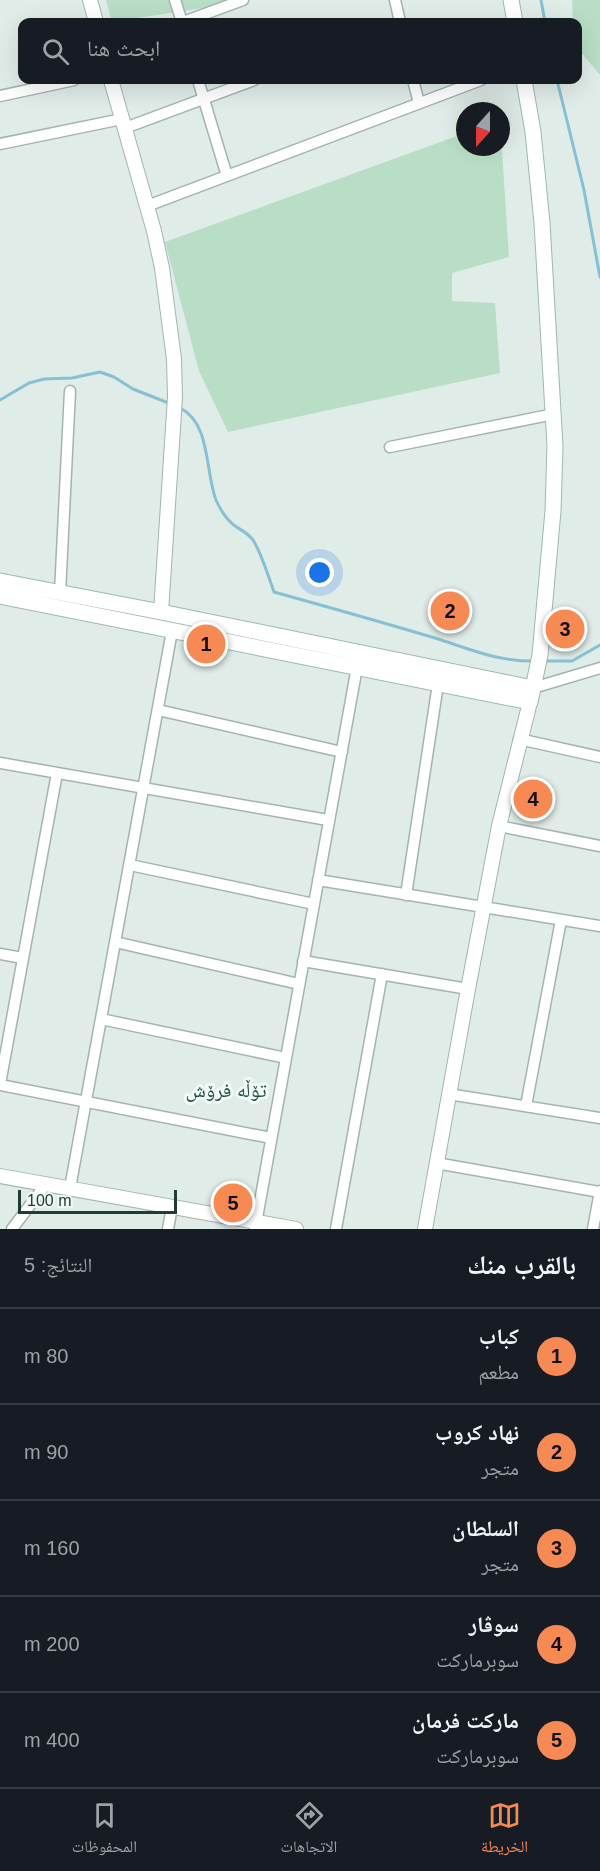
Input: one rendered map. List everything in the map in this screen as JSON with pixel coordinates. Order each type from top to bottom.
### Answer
[{"type":"main road","points":[[511,0],[514,18]]},
{"type":"main road","points":[[0,596],[357,667],[531,695],[539,662],[553,511],[554,414],[538,177],[525,84]]},
{"type":"main road","points":[[0,581],[161,612],[448,681]]},
{"type":"street","points":[[90,0],[95,18]]},
{"type":"street","points":[[175,0],[181,18]]},
{"type":"street","points":[[193,18],[243,0]]},
{"type":"street","points":[[395,0],[399,18]]},
{"type":"street","points":[[0,96],[56,84]]},
{"type":"street","points":[[112,84],[162,268],[174,360],[174,419],[161,612]]},
{"type":"street","points":[[199,84],[227,176]]},
{"type":"street","points":[[0,144],[124,124],[243,84]]},
{"type":"street","points":[[414,84],[419,103]]},
{"type":"street","points":[[147,206],[470,84]]},
{"type":"street","points":[[60,593],[70,391]]},
{"type":"street","points":[[390,447],[554,414]]},
{"type":"street","points":[[70,1188],[172,631]]},
{"type":"street","points":[[255,1225],[357,667]]},
{"type":"street","points":[[425,1229],[499,826],[531,695],[600,668]]},
{"type":"street","points":[[406,895],[448,681]]},
{"type":"street","points":[[158,710],[342,752]]},
{"type":"street","points":[[519,739],[600,757]]},
{"type":"street","points":[[0,763],[328,820]]},
{"type":"street","points":[[57,773],[0,1084],[86,1103],[271,1138]]},
{"type":"street","points":[[499,826],[600,846]]},
{"type":"street","points":[[130,865],[314,904]]},
{"type":"street","points":[[318,880],[600,926]]},
{"type":"street","points":[[526,1106],[561,920]]},
{"type":"street","points":[[115,942],[299,984]]},
{"type":"street","points":[[0,954],[23,958]]},
{"type":"street","points":[[303,961],[468,989]]},
{"type":"street","points":[[336,1229],[382,974]]},
{"type":"street","points":[[101,1019],[286,1058]]},
{"type":"street","points":[[448,1094],[600,1118]]},
{"type":"street","points":[[436,1163],[600,1192],[593,1229]]},
{"type":"street","points":[[0,1176],[172,1207],[255,1225],[296,1229]]},
{"type":"street","points":[[12,1229],[46,1184]]},
{"type":"street","points":[[168,1229],[172,1207]]},
{"type":"green space","points":[[106,0],[232,0],[228,4],[138,18],[111,18]]},
{"type":"green space","points":[[572,0],[600,0],[600,75],[582,54],[582,18],[573,18]]},
{"type":"green space","points":[[456,136],[456,156],[502,156],[509,257],[452,273],[452,301],[495,303],[500,373],[228,432],[199,371],[165,242]]},
{"type":"waterway","points":[[541,0],[544,18]]},
{"type":"waterway","points":[[558,84],[584,190],[600,277]]},
{"type":"waterway","points":[[0,400],[29,383],[100,372],[114,377],[133,389],[171,404]]},
{"type":"waterway","points":[[180,408],[190,415],[202,436],[218,503],[229,521],[253,540],[274,592],[483,654],[533,661]]},
{"type":"waterway","points":[[543,661],[572,661],[600,645]]},
{"type":"place","name":"نهاد كروب","points":[[450,611]]},
{"type":"place","name":"السلطان","points":[[565,629]]},
{"type":"place","name":"كباب","points":[[206,644]]},
{"type":"place","name":"سوڤار","points":[[533,799]]},
{"type":"place","name":"مارکت فرمان","points":[[233,1203]]},
{"type":"district","name":"تۆڵە فرۆش","points":[[226,1090]]}]
